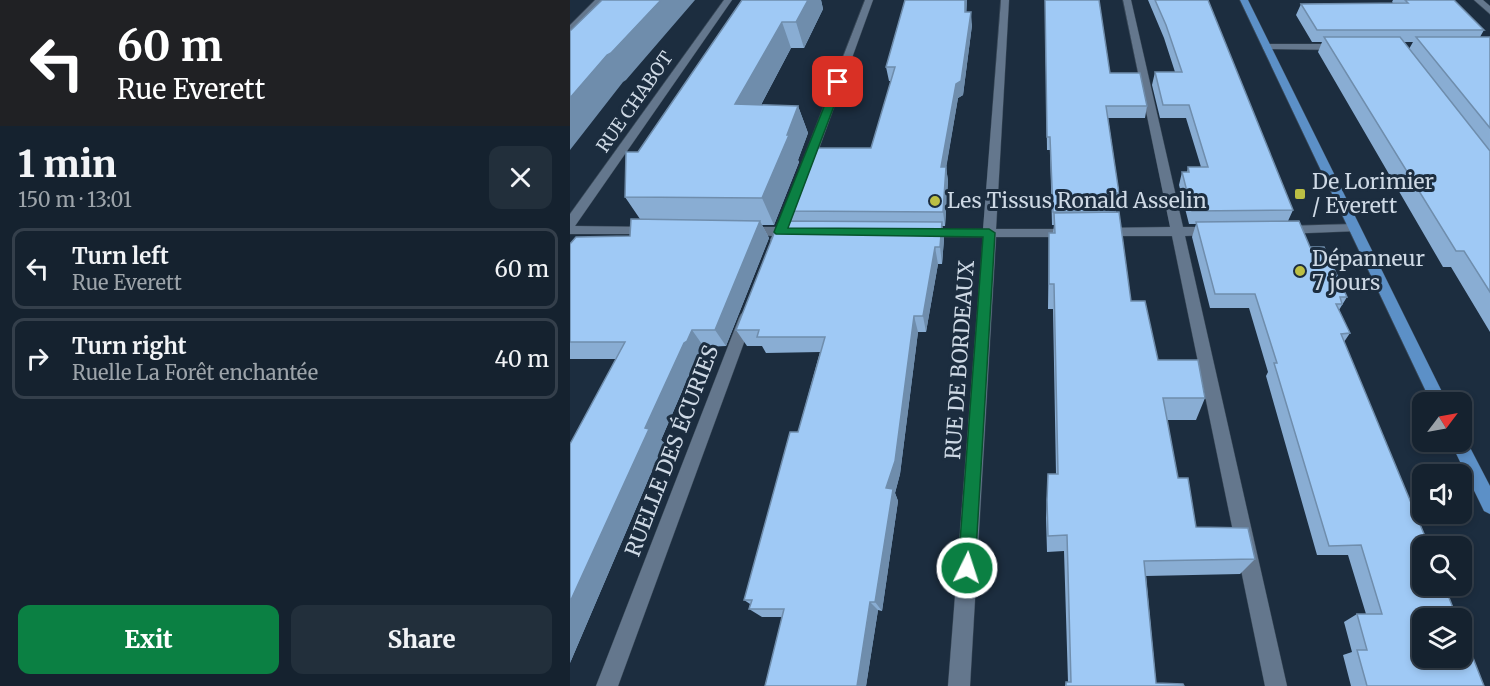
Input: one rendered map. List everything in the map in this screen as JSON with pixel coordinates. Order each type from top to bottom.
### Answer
[{"type":"main road","points":[[1244,0],[1434,392]]},
{"type":"main road","points":[[1464,452],[1490,505]]},
{"type":"street","points":[[570,30],[600,0]]},
{"type":"street","name":"RUE CHABOT","points":[[570,223],[728,0]]},
{"type":"street","points":[[770,255],[869,0]]},
{"type":"street","name":"RUE DE BORDEAUX","points":[[959,686],[1005,0]]},
{"type":"street","points":[[1127,0],[1276,686]]},
{"type":"street","points":[[1478,0],[1490,11]]},
{"type":"street","points":[[1266,47],[1355,47]]},
{"type":"street","points":[[1274,230],[1353,228]]},
{"type":"street","points":[[570,230],[661,231]]},
{"type":"street","points":[[733,231],[804,232]]},
{"type":"street","points":[[912,233],[1230,231]]},
{"type":"street","name":"RUELLE DES ÉCURIES","points":[[607,686],[753,300]]},
{"type":"building","points":[[602,0],[661,0],[607,55],[570,98],[570,31]]},
{"type":"building","points":[[742,0],[808,0],[796,22],[782,22],[735,104],[798,106],[787,135],[789,135],[762,198],[625,197],[626,152],[638,152]]},
{"type":"building","points":[[905,0],[965,0],[965,12],[971,12],[961,81],[956,84],[941,167],[946,167],[943,212],[786,211],[810,148],[871,148],[895,67],[886,67]]},
{"type":"building","points":[[1045,0],[1099,0],[1110,73],[1140,73],[1147,106],[1106,106],[1119,193],[1113,193],[1115,212],[1053,212],[1050,137],[1047,137]]},
{"type":"building","points":[[1155,0],[1208,0],[1293,210],[1192,211],[1182,172],[1189,172],[1188,167],[1208,167],[1189,105],[1163,105],[1155,72],[1182,72]]},
{"type":"building","points":[[1405,0],[1454,0],[1484,30],[1317,30],[1301,4],[1408,3]]},
{"type":"building","points":[[1324,37],[1400,37],[1490,151],[1490,292],[1464,251],[1456,251]]},
{"type":"building","points":[[1416,37],[1490,37],[1490,128]]},
{"type":"building","points":[[1119,212],[1131,301],[1145,301],[1158,360],[1198,360],[1205,398],[1163,398],[1178,478],[1188,478],[1196,527],[1248,528],[1255,559],[1144,561],[1156,683],[1183,684],[1184,686],[1066,686],[1066,682],[1071,682],[1067,535],[1048,536],[1048,474],[1058,474],[1054,284],[1049,284],[1049,233],[1055,233],[1054,213]]},
{"type":"building","points":[[631,219],[760,221],[715,330],[692,330],[684,343],[645,428],[649,429],[570,602],[570,444],[625,342],[570,342],[570,244],[576,237],[630,236]]},
{"type":"building","points":[[779,221],[942,222],[940,247],[935,247],[923,316],[914,316],[895,461],[886,488],[893,489],[875,602],[870,602],[857,686],[765,686],[784,609],[749,609],[752,600],[744,600],[790,432],[798,432],[825,337],[757,337],[759,330],[736,330]]},
{"type":"building","points":[[1299,221],[1310,247],[1324,247],[1347,297],[1340,297],[1342,304],[1336,304],[1350,333],[1341,334],[1412,505],[1412,524],[1420,524],[1425,536],[1412,536],[1412,596],[1448,596],[1453,608],[1412,608],[1412,668],[1472,668],[1472,655],[1484,686],[1367,686],[1357,650],[1367,650],[1357,614],[1382,614],[1361,545],[1329,546],[1255,294],[1215,294],[1196,222]]},
{"type":"place","name":"De Lorimier / Everett","points":[[1300,194]]},
{"type":"place","name":"Les Tissus Ronald Asselin","points":[[935,201]]},
{"type":"place","name":"Dépanneur 7 jours","points":[[1300,271]]},
{"type":"route","points":[[838,82],[780,232],[989,233],[967,568]]}]
